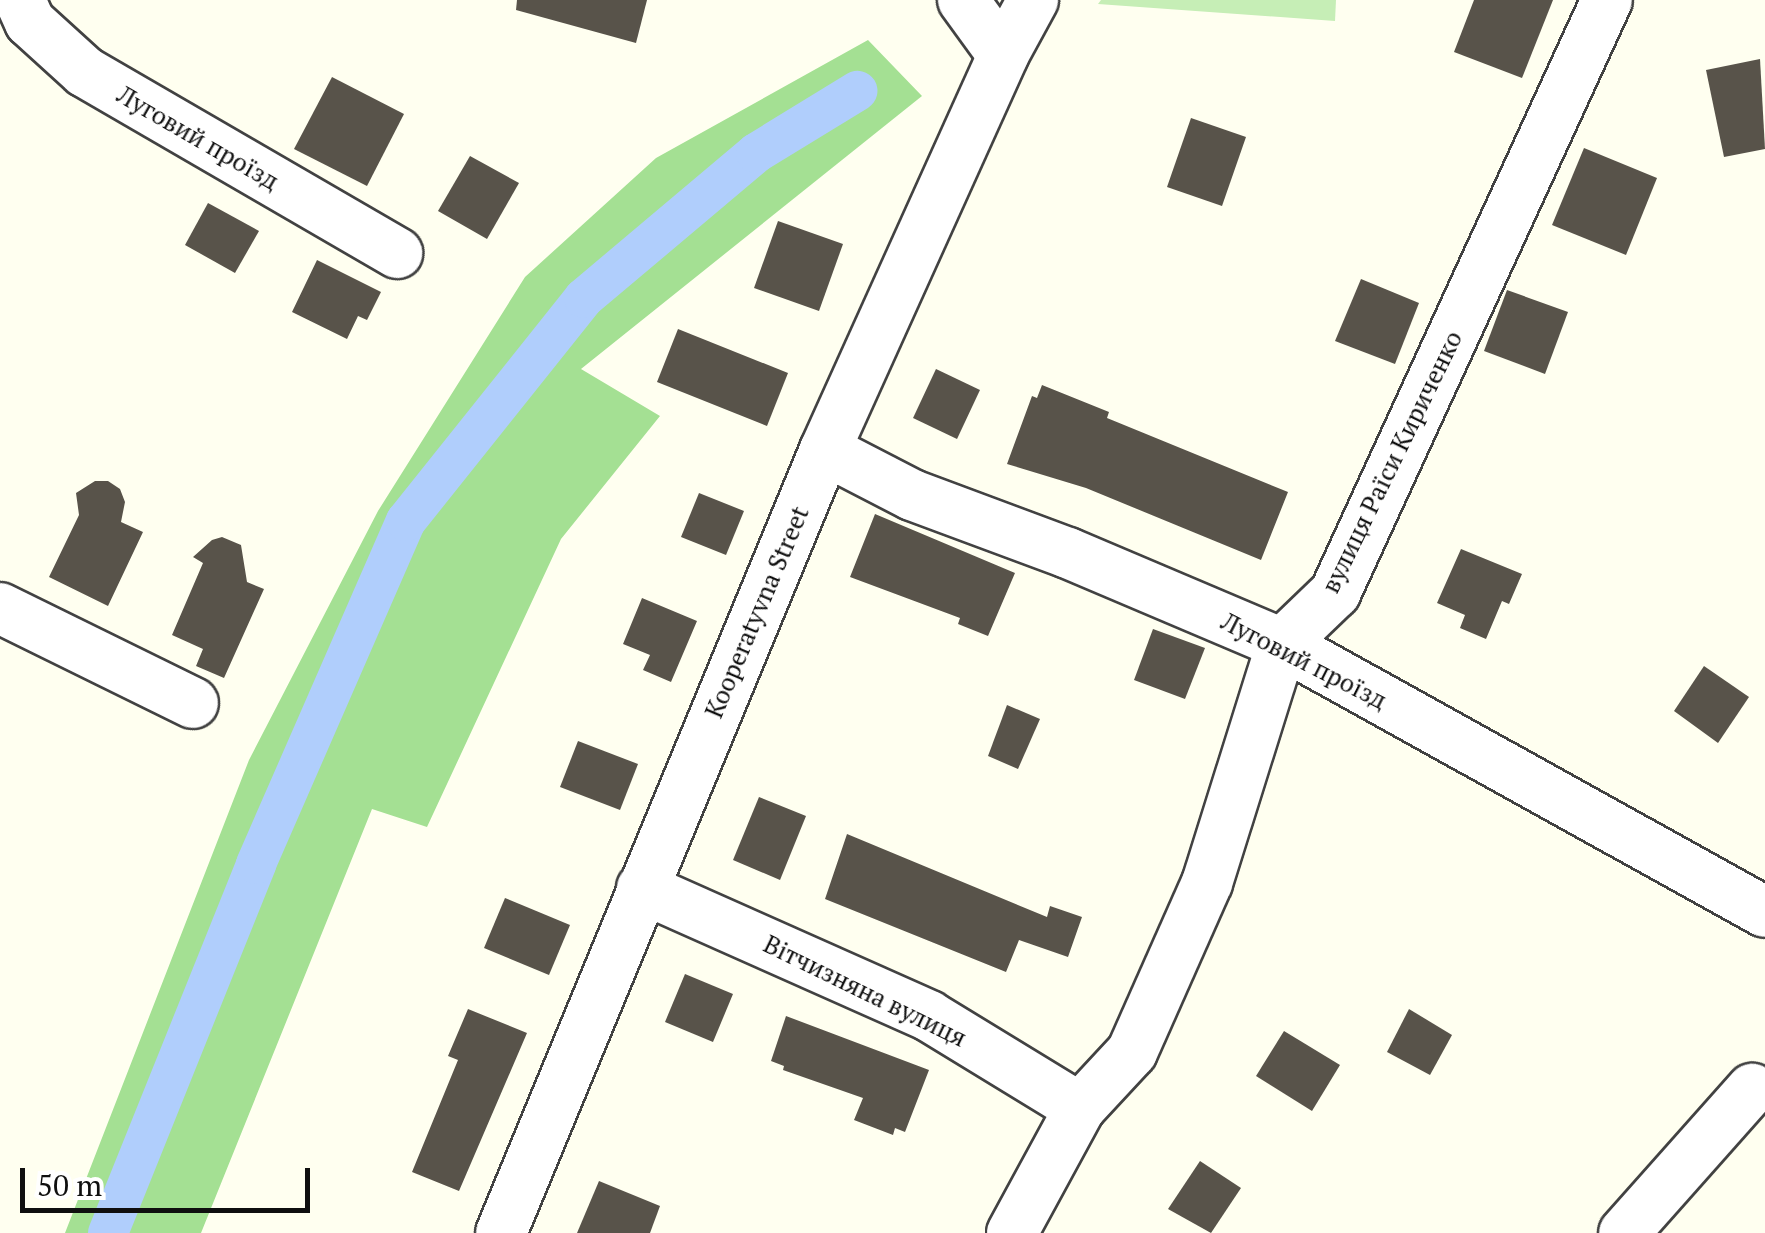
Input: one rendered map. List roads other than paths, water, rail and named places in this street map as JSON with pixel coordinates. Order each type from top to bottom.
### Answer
[{"type":"street","name":"Луговий проїзд","points":[[20,0],[30,22],[85,72],[397,253]]},
{"type":"street","points":[[963,0],[1002,55]]},
{"type":"street","name":"Kooperatyvna Street","points":[[501,1233],[825,450],[1002,55],[1033,0]]},
{"type":"street","name":"вулиця Раїси Кириченко","points":[[1012,1233],[1080,1108],[1132,1052],[1207,883],[1282,644],[1335,593],[1607,0]]},
{"type":"street","name":"Луговий проїзд","points":[[825,450],[912,494],[1068,553],[1282,644],[1765,912]]},
{"type":"street","points":[[0,608],[193,704]]},
{"type":"street","name":"Вітчизняна вулиця","points":[[642,888],[929,1016],[1080,1108]]},
{"type":"street","points":[[1624,1233],[1760,1091]]},
{"type":"waterway","points":[[108,1233],[256,864],[406,521],[584,298],[756,153],[857,91]]}]
